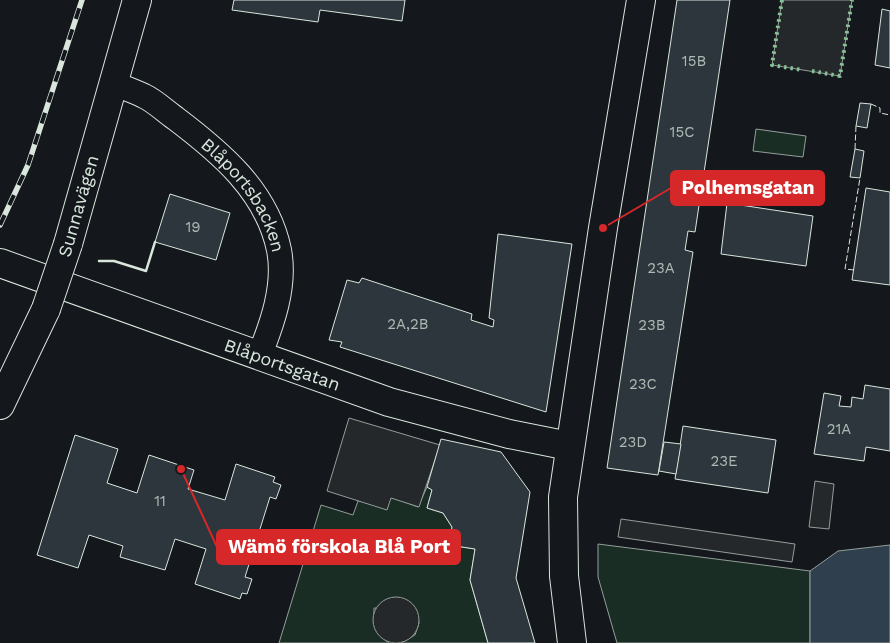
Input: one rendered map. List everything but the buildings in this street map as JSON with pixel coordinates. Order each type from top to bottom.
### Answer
[{"type":"street","name":"Sunnavägen","points":[[0,405],[46,309],[68,244],[137,0]]},
{"type":"street","points":[[572,643],[564,576],[562,516],[569,446],[641,0]]},
{"type":"street","name":"Blåportsbacken","points":[[112,83],[145,97],[201,138],[247,180],[268,216],[279,250],[280,285],[271,326],[260,357]]},
{"type":"street","name":"Blåportsgatan","points":[[0,263],[389,402],[448,419],[569,446]]},
{"type":"green space","points":[[756,129],[806,136],[803,157],[753,151]]},
{"type":"green space","points":[[427,487],[432,490],[427,508],[443,513],[452,527],[449,545],[475,549],[470,580],[488,643],[401,643],[415,635],[419,623],[416,610],[374,608],[374,619],[377,628],[381,636],[389,643],[279,643],[321,505],[353,515],[358,501],[391,497],[418,507]]},
{"type":"green space","points":[[598,544],[810,571],[810,643],[617,643],[598,577]]},
{"type":"shaded area","points":[[782,0],[852,0],[840,76],[772,65]]},
{"type":"shaded area","points":[[349,418],[440,445],[419,507],[391,498],[387,510],[327,491]]},
{"type":"shaded area","points":[[815,481],[834,484],[829,529],[809,527]]},
{"type":"shaded area","points":[[621,519],[795,544],[792,562],[618,537]]},
{"type":"shaded area","points":[[391,597],[401,597],[415,607],[419,620],[415,633],[409,639],[401,643],[391,643],[377,633],[373,625],[373,615],[383,601]]},
{"type":"water","points":[[890,545],[890,643],[810,643],[810,571],[838,551]]},
{"type":"railway","points":[[0,225],[28,165],[82,0]]},
{"type":"hedge","points":[[782,0],[772,65],[802,70]]},
{"type":"hedge","points":[[812,71],[840,76],[852,0]]},
{"type":"fence","points":[[871,104],[880,108],[880,113],[890,115]]},
{"type":"fence","points":[[855,149],[856,126]]},
{"type":"fence","points":[[854,270],[845,269],[860,178]]},
{"type":"wall","points":[[99,261],[114,261],[146,271],[155,242]]},
{"type":"place","name":"Polhemsgatan","points":[[603,228]]},
{"type":"place","name":"Wämö förskola Blå Port","points":[[181,469]]}]
